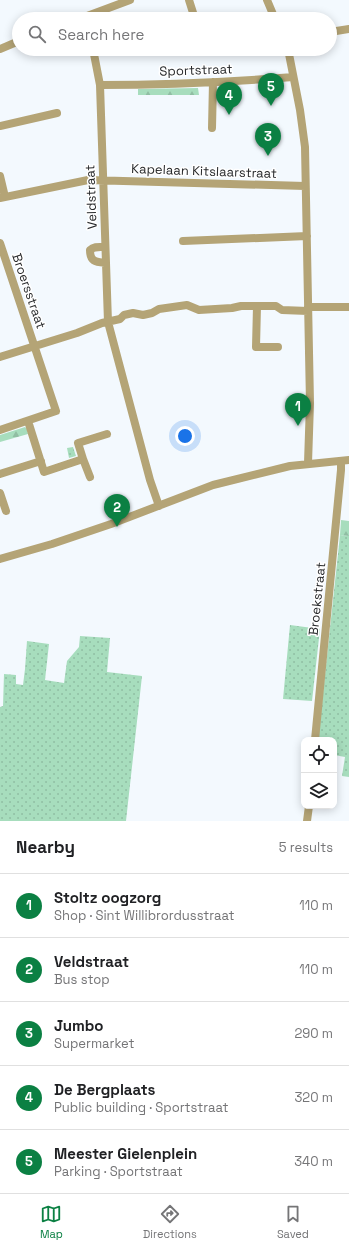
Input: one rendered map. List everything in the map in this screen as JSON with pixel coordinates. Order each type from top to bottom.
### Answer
[{"type":"street","points":[[98,12],[130,0]]},
{"type":"street","points":[[189,0],[193,12]]},
{"type":"street","points":[[267,0],[272,12]]},
{"type":"street","points":[[337,31],[349,29]]},
{"type":"street","points":[[0,48],[12,44]]},
{"type":"street","name":"Veldstraat","points":[[94,56],[100,85],[108,322],[150,480],[159,506]]},
{"type":"street","points":[[289,56],[300,110],[305,147],[310,403],[308,463]]},
{"type":"street","name":"Sportstraat","points":[[100,85],[213,82],[293,77]]},
{"type":"street","points":[[212,128],[213,82]]},
{"type":"street","points":[[0,126],[57,113]]},
{"type":"street","points":[[0,176],[3,197]]},
{"type":"street","name":"Kapelaan Kitslaarstraat","points":[[3,197],[88,180],[305,186]]},
{"type":"street","points":[[183,241],[306,236]]},
{"type":"street","name":"Broersstraat","points":[[0,243],[56,412],[28,421]]},
{"type":"street","points":[[105,247],[96,246],[92,248],[90,250],[90,258],[97,262],[106,263]]},
{"type":"street","points":[[0,356],[120,319],[124,315],[133,313],[152,313],[159,309],[187,305],[198,310],[241,306],[276,306],[282,310],[349,306]]},
{"type":"street","points":[[257,306],[256,347],[278,347]]},
{"type":"street","points":[[0,430],[28,421],[44,472],[83,460]]},
{"type":"street","points":[[90,478],[78,443],[107,434]]},
{"type":"street","points":[[0,559],[52,544],[111,524],[213,485],[290,466],[308,463],[345,461]]},
{"type":"street","name":"Broekstraat","points":[[316,737],[341,470],[345,461]]},
{"type":"street","points":[[0,474],[41,463]]},
{"type":"street","points":[[0,493],[6,511]]},
{"type":"street","points":[[307,821],[309,809]]},
{"type":"green space","points":[[198,88],[199,95],[138,95],[138,89]]},
{"type":"green space","points":[[25,427],[28,434],[0,442],[0,435]]},
{"type":"green space","points":[[73,447],[76,456],[69,458],[67,448]]},
{"type":"green space","points":[[341,520],[349,521],[349,536],[340,535]]},
{"type":"green space","points":[[340,535],[349,536],[349,777],[342,776],[345,757],[337,756],[337,737],[318,737]]},
{"type":"green space","points":[[290,625],[320,629],[312,701],[283,699]]},
{"type":"green space","points":[[80,636],[110,638],[107,672],[142,676],[126,821],[0,821],[0,707],[3,706],[4,674],[16,675],[16,684],[23,685],[27,641],[49,644],[45,680],[64,683],[67,661],[79,647]]},
{"type":"place","name":"Meester Gielenplein","points":[[271,106]]},
{"type":"place","name":"De Bergplaats","points":[[229,115]]},
{"type":"place","name":"Jumbo","points":[[268,156]]},
{"type":"place","name":"Stoltz oogzorg","points":[[298,426]]},
{"type":"place","name":"Veldstraat","points":[[117,527]]}]
